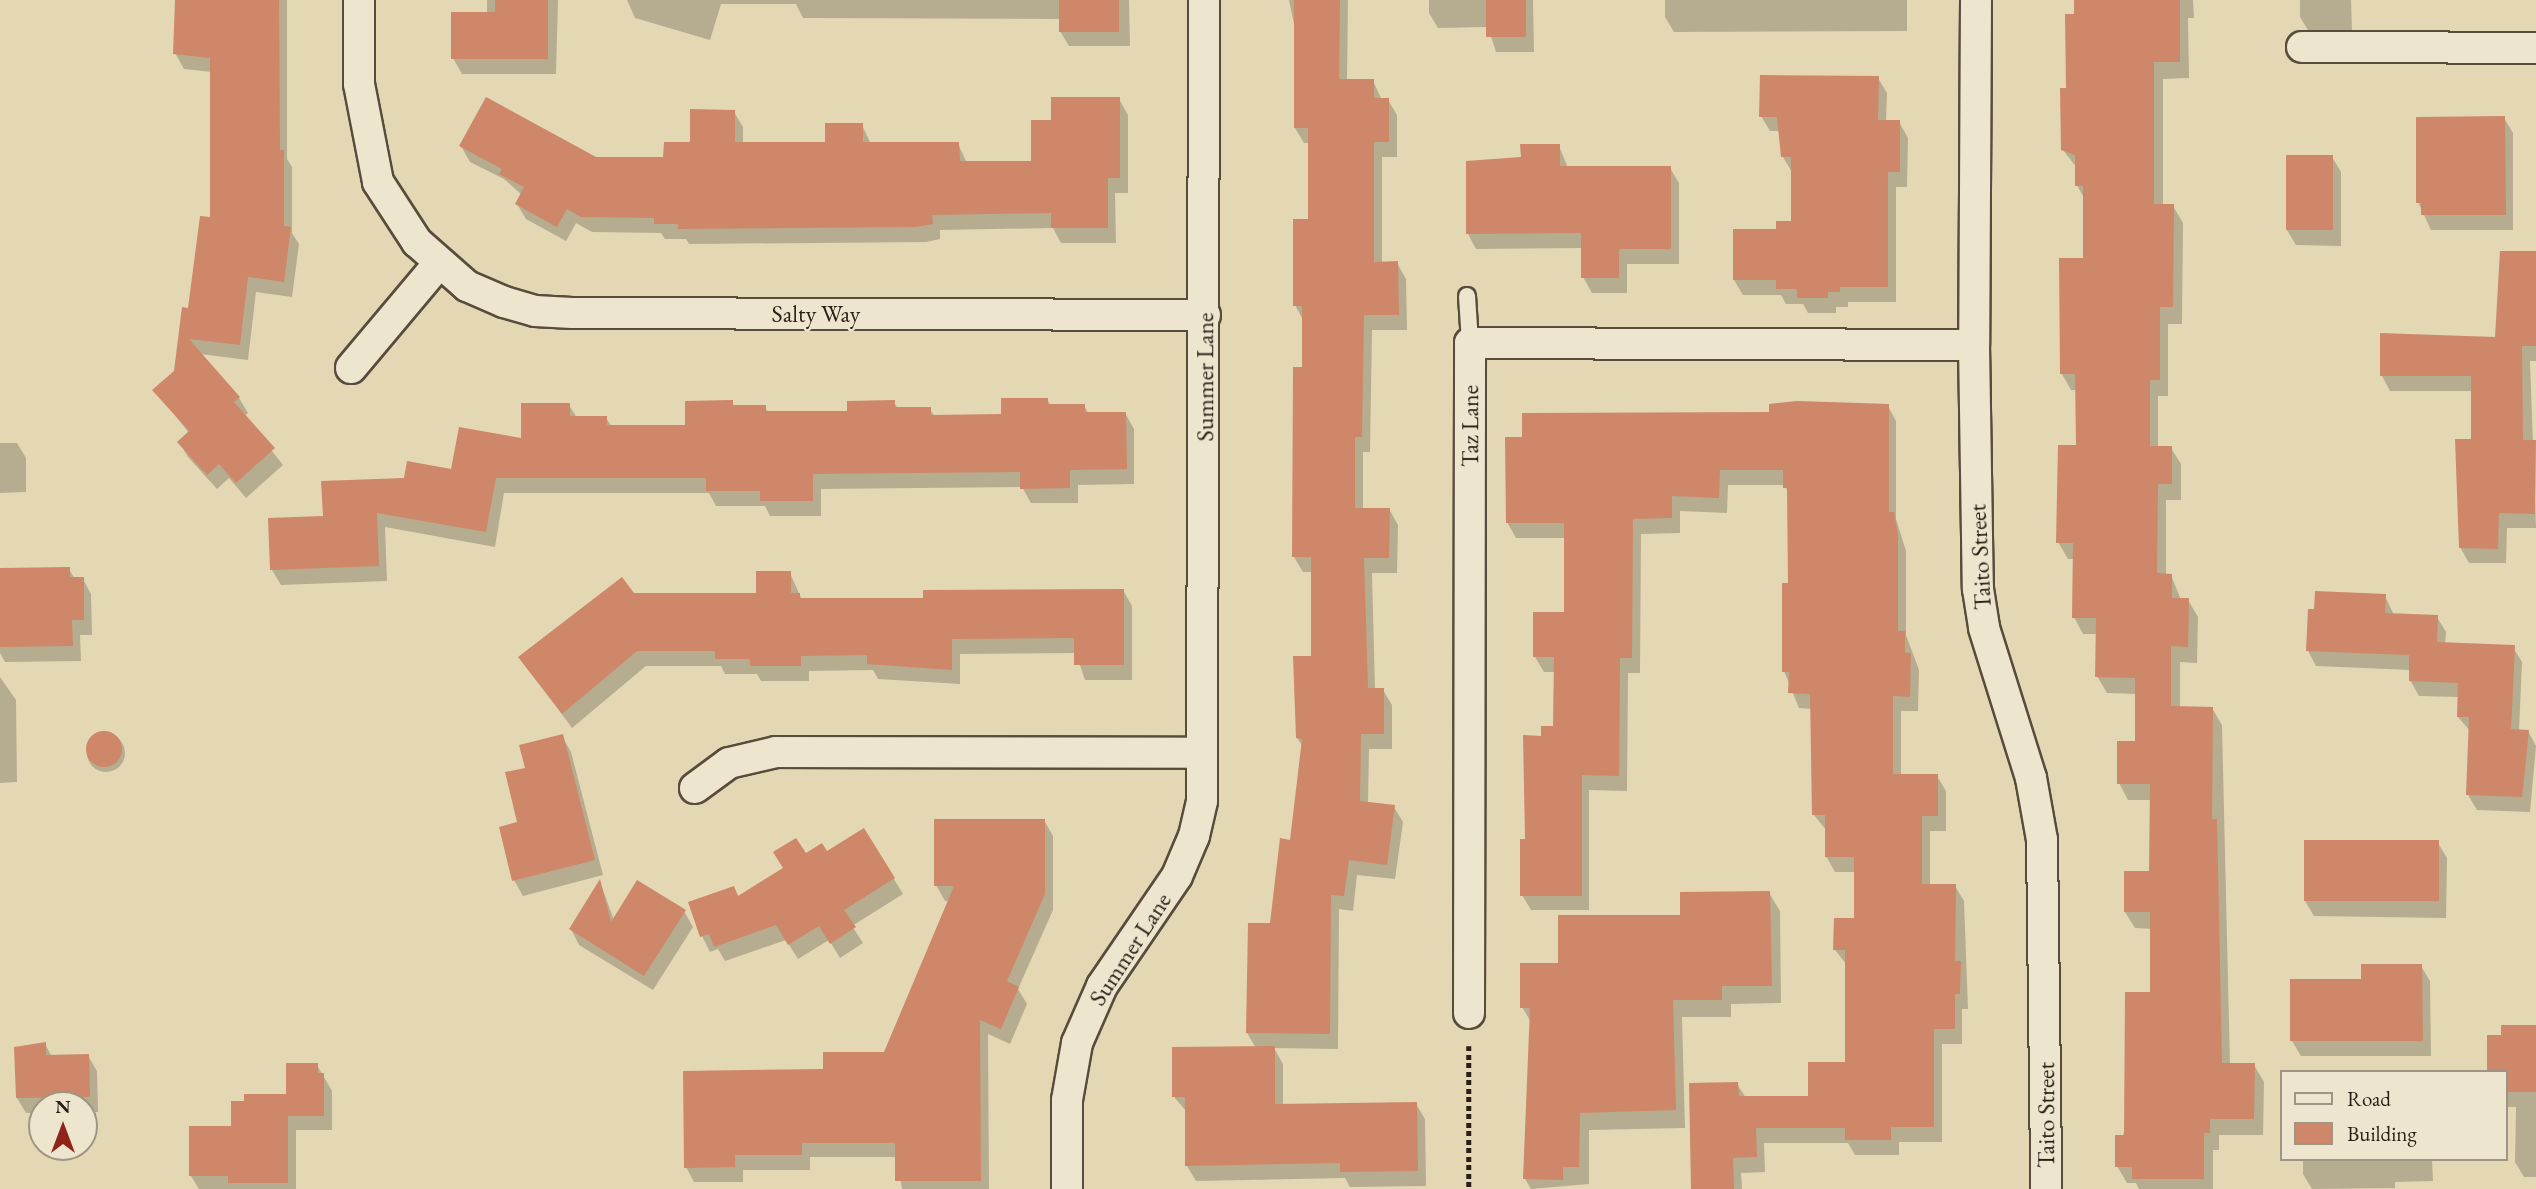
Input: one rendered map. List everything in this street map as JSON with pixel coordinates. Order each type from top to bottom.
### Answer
[{"type":"street","name":"Salty Way","points":[[359,0],[359,84],[378,182],[417,242],[467,286],[535,311],[1205,315]]},
{"type":"street","name":"Summer Lane","points":[[1067,1189],[1067,1100],[1077,1043],[1102,986],[1167,893],[1187,856],[1202,801],[1204,0]]},
{"type":"street","name":"Taito Street","points":[[1976,0],[1974,345],[1980,606],[2031,778],[2042,840],[2046,1189]]},
{"type":"street","points":[[2302,47],[2536,48]]},
{"type":"street","points":[[351,368],[439,263]]},
{"type":"street","points":[[1470,343],[1974,345]]},
{"type":"street","name":"Taz Lane","points":[[1469,1013],[1470,343]]},
{"type":"street","points":[[695,788],[729,762],[776,752],[1202,753]]},
{"type":"lane","points":[[1467,296],[1470,343]]},
{"type":"path","points":[[1469,1013],[1469,1189]]},
{"type":"building","points":[[175,0],[279,0],[280,150],[284,150],[284,226],[291,227],[284,282],[248,277],[240,345],[189,339],[240,397],[234,402],[275,448],[236,483],[219,464],[207,475],[177,442],[189,431],[152,390],[174,371],[182,307],[188,308],[200,216],[210,217],[210,58],[173,54]]},
{"type":"building","points":[[495,0],[548,0],[548,59],[451,59],[451,12],[495,12]]},
{"type":"building","points":[[1059,0],[1119,0],[1119,32],[1059,32]]},
{"type":"building","points":[[1294,0],[1340,0],[1339,79],[1374,79],[1374,98],[1389,98],[1389,142],[1374,142],[1374,262],[1398,261],[1399,315],[1364,315],[1362,437],[1355,437],[1355,508],[1390,508],[1389,558],[1364,558],[1368,688],[1384,688],[1384,734],[1361,734],[1360,801],[1395,805],[1387,865],[1349,860],[1344,896],[1331,895],[1330,1034],[1246,1033],[1248,923],[1270,923],[1280,838],[1290,840],[1302,739],[1296,738],[1293,656],[1311,656],[1311,557],[1292,557],[1293,367],[1302,367],[1302,306],[1293,306],[1293,219],[1308,219],[1308,128],[1294,128]]},
{"type":"building","points":[[1486,0],[1526,0],[1526,37],[1486,37]]},
{"type":"building","points":[[2074,0],[2180,0],[2180,62],[2154,62],[2154,204],[2174,204],[2173,307],[2160,307],[2160,380],[2150,380],[2150,446],[2172,446],[2172,484],[2158,484],[2157,573],[2172,574],[2172,598],[2189,598],[2188,647],[2171,646],[2171,706],[2213,707],[2212,819],[2217,819],[2222,1063],[2255,1063],[2254,1119],[2210,1119],[2210,1133],[2204,1133],[2204,1179],[2132,1179],[2132,1167],[2115,1167],[2115,1135],[2124,1135],[2125,992],[2150,992],[2150,912],[2124,912],[2124,871],[2149,871],[2150,784],[2117,784],[2117,741],[2135,741],[2135,678],[2095,677],[2096,618],[2072,618],[2073,543],[2056,543],[2058,445],[2076,445],[2075,374],[2060,374],[2059,258],[2083,258],[2083,186],[2075,186],[2075,155],[2061,150],[2060,88],[2066,88],[2065,14],[2074,14]]},
{"type":"building","points":[[1760,75],[1879,76],[1878,120],[1900,120],[1900,172],[1888,172],[1888,287],[1840,287],[1840,292],[1828,292],[1828,298],[1797,298],[1797,289],[1776,289],[1776,280],[1733,280],[1733,229],[1776,229],[1776,221],[1791,221],[1791,157],[1781,157],[1777,117],[1759,117]]},
{"type":"building","points":[[486,97],[596,157],[663,157],[664,142],[690,142],[690,109],[735,110],[735,142],[825,142],[825,123],[863,123],[863,142],[959,142],[960,161],[1031,161],[1031,120],[1051,120],[1051,97],[1120,97],[1120,178],[1108,178],[1108,228],[1051,228],[1051,213],[932,215],[933,224],[916,227],[678,229],[678,224],[654,224],[654,218],[581,217],[567,209],[557,227],[515,204],[524,187],[499,174],[502,169],[459,146]]},
{"type":"building","points":[[2505,116],[2506,215],[2421,215],[2421,203],[2416,203],[2416,117]]},
{"type":"building","points":[[1520,144],[1560,144],[1560,166],[1671,166],[1671,249],[1619,249],[1619,278],[1581,278],[1581,233],[1466,234],[1466,161],[1521,157]]},
{"type":"building","points":[[2286,155],[2333,155],[2333,230],[2286,230]]},
{"type":"building","points":[[2500,251],[2536,251],[2536,346],[2522,346],[2523,440],[2536,440],[2535,514],[2499,513],[2498,549],[2459,548],[2455,439],[2471,439],[2471,376],[2380,376],[2380,333],[2495,337]]},
{"type":"building","points":[[1001,398],[1048,398],[1048,404],[1085,404],[1085,412],[1126,412],[1127,469],[1070,470],[1070,488],[1020,489],[1020,472],[813,474],[813,501],[760,501],[760,491],[706,491],[706,478],[496,478],[486,532],[377,513],[379,566],[270,570],[268,518],[323,516],[321,481],[404,478],[407,461],[451,469],[459,427],[521,438],[521,403],[570,403],[570,416],[607,416],[607,425],[685,425],[685,401],[733,400],[733,405],[766,405],[766,411],[847,411],[847,401],[895,400],[895,407],[931,407],[931,415],[1001,414]]},
{"type":"building","points":[[1797,401],[1889,404],[1889,512],[1894,512],[1898,535],[1898,631],[1905,631],[1905,653],[1911,653],[1910,697],[1893,696],[1893,774],[1938,774],[1938,816],[1922,816],[1922,884],[1956,884],[1955,961],[1961,961],[1960,994],[1955,994],[1955,1029],[1934,1029],[1934,1127],[1891,1127],[1891,1140],[1845,1140],[1845,1128],[1756,1128],[1757,1157],[1733,1158],[1734,1189],[1691,1189],[1689,1083],[1738,1082],[1739,1096],[1808,1096],[1808,1062],[1845,1062],[1845,950],[1833,950],[1834,918],[1854,918],[1854,857],[1825,857],[1825,815],[1812,815],[1810,694],[1788,693],[1789,672],[1782,672],[1782,583],[1788,583],[1787,488],[1783,488],[1783,470],[1720,470],[1719,498],[1672,496],[1672,518],[1633,519],[1632,658],[1620,658],[1619,776],[1582,775],[1582,896],[1520,896],[1520,839],[1525,839],[1523,735],[1541,736],[1541,726],[1553,726],[1554,657],[1533,657],[1533,612],[1564,612],[1564,523],[1506,523],[1505,437],[1522,437],[1522,413],[1769,412],[1769,404]]},
{"type":"building","points":[[70,567],[70,577],[84,577],[84,620],[72,620],[73,646],[0,647],[0,568]]},
{"type":"building","points":[[756,571],[791,571],[791,593],[800,593],[800,598],[923,598],[923,590],[1124,589],[1124,665],[1074,665],[1074,638],[952,639],[952,670],[867,664],[867,655],[801,656],[801,666],[750,666],[750,659],[715,659],[715,651],[637,651],[562,714],[518,657],[622,577],[634,593],[756,593]]},
{"type":"building","points":[[2315,591],[2386,594],[2385,613],[2438,615],[2437,642],[2515,645],[2511,729],[2529,730],[2522,797],[2466,795],[2469,717],[2457,717],[2458,683],[2409,681],[2409,655],[2306,651],[2308,609],[2314,609]]},
{"type":"building","points":[[104,731],[117,736],[122,749],[117,762],[104,767],[91,762],[86,749],[91,736]]},
{"type":"building","points":[[563,734],[595,860],[512,881],[499,827],[517,822],[505,772],[525,768],[519,745]]},
{"type":"building","points":[[934,819],[1045,819],[1045,894],[1007,981],[1019,987],[1001,1029],[980,1020],[981,1181],[895,1181],[895,1143],[802,1143],[802,1155],[735,1155],[735,1167],[684,1168],[683,1071],[823,1069],[823,1052],[884,1052],[954,886],[934,886]]},
{"type":"building","points":[[864,828],[895,878],[844,910],[856,927],[830,944],[819,926],[788,945],[776,925],[714,947],[709,934],[700,937],[688,902],[734,886],[738,896],[783,868],[773,852],[796,838],[806,853],[822,843],[827,851]]},
{"type":"building","points":[[2304,840],[2439,840],[2439,901],[2304,901]]},
{"type":"building","points":[[600,879],[611,922],[637,880],[686,910],[644,976],[569,929]]},
{"type":"building","points":[[1770,891],[1772,986],[1722,986],[1722,1000],[1673,1000],[1676,1110],[1580,1113],[1579,1167],[1563,1167],[1563,1180],[1523,1179],[1530,1008],[1520,1008],[1520,963],[1558,963],[1558,915],[1680,915],[1680,892]]},
{"type":"building","points":[[2361,964],[2422,964],[2423,1041],[2290,1041],[2290,979],[2361,979]]},
{"type":"building","points":[[2501,1025],[2536,1025],[2536,1092],[2508,1092],[2508,1070],[2487,1070],[2487,1035],[2501,1035]]},
{"type":"building","points":[[46,1042],[46,1055],[89,1054],[90,1091],[28,1091],[28,1098],[16,1098],[14,1047]]},
{"type":"building","points":[[1275,1046],[1275,1104],[1417,1102],[1418,1171],[1340,1172],[1340,1163],[1185,1166],[1185,1097],[1172,1097],[1172,1047]]},
{"type":"building","points":[[286,1063],[318,1063],[318,1073],[324,1073],[324,1116],[288,1116],[288,1183],[228,1183],[228,1176],[189,1176],[189,1126],[231,1126],[231,1101],[244,1101],[244,1094],[286,1094]]}]
